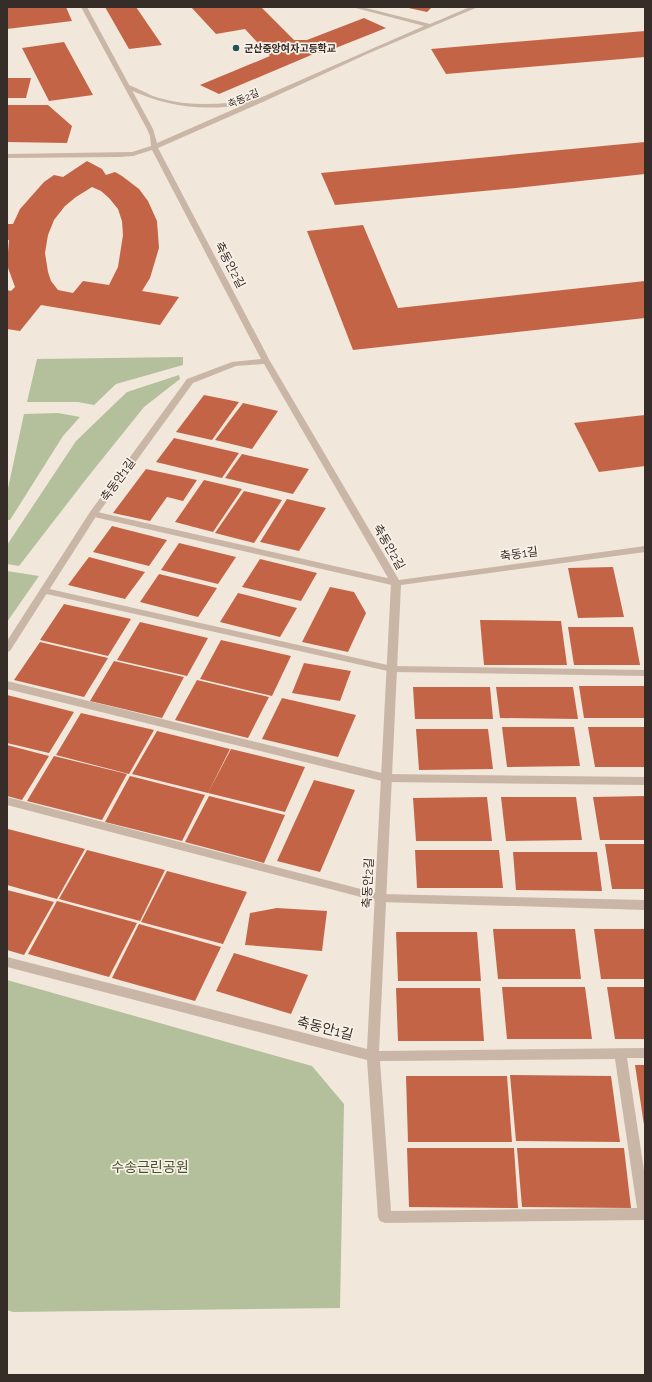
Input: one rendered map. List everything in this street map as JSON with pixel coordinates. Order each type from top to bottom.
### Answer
[{"type":"street","name":"축동안2길","points":[[84,7],[150,129],[153,136],[154,148],[266,361],[396,583],[373,1056],[385,1217],[644,1214],[620,1053]]},
{"type":"street","points":[[355,7],[431,26]]},
{"type":"street","name":"축동2길","points":[[7,156],[120,155],[133,154],[154,148],[365,53],[475,7]]},
{"type":"street","points":[[128,87],[156,99],[179,104],[232,105],[263,100]]},
{"type":"street","name":"축동안1길","points":[[7,649],[93,514],[190,381],[235,364],[266,361]]},
{"type":"street","points":[[93,514],[396,583]]},
{"type":"street","name":"축동1길","points":[[396,583],[645,549]]},
{"type":"street","points":[[45,591],[392,669],[645,674]]},
{"type":"street","points":[[7,685],[386,778],[645,781]]},
{"type":"street","points":[[7,801],[380,898],[645,905]]},
{"type":"street","name":"축동안1길","points":[[7,962],[373,1056],[645,1053]]},
{"type":"green space","points":[[183,357],[183,365],[116,384],[94,405],[78,402],[27,402],[37,359]]},
{"type":"green space","points":[[179,375],[180,379],[144,407],[19,566],[7,564],[7,545],[76,441],[127,392]]},
{"type":"green space","points":[[58,413],[80,417],[63,436],[10,520],[7,520],[7,493],[24,414]]},
{"type":"green space","points":[[7,571],[39,576],[7,622]]},
{"type":"green space","name":"수송근린공원","points":[[7,980],[312,1066],[344,1104],[340,1308],[13,1312],[7,1310]]},
{"type":"building","points":[[7,7],[66,7],[72,21],[7,29]]},
{"type":"building","points":[[105,7],[136,7],[162,45],[129,49]]},
{"type":"building","points":[[191,7],[261,7],[294,40],[307,40],[364,18],[386,28],[323,53],[316,53],[219,94],[200,85],[270,56],[245,29],[216,34]]},
{"type":"building","points":[[404,7],[432,7],[427,12]]},
{"type":"building","points":[[645,31],[645,57],[446,74],[431,49]]},
{"type":"building","points":[[64,42],[93,95],[49,101],[22,48]]},
{"type":"building","points":[[7,78],[31,78],[26,98],[7,98]]},
{"type":"building","points":[[7,105],[48,105],[72,126],[67,143],[7,142]]},
{"type":"building","points":[[645,142],[645,174],[516,188],[335,205],[321,173]]},
{"type":"building","points":[[87,161],[102,169],[106,175],[115,172],[122,176],[139,189],[148,201],[157,221],[159,248],[150,278],[142,291],[179,297],[160,325],[41,305],[20,331],[7,329],[7,290],[11,291],[15,287],[7,265],[9,240],[7,240],[7,224],[13,224],[20,209],[44,182],[54,175],[63,177]],"holes":[[[92,187],[101,191],[118,209],[122,221],[123,235],[118,267],[109,285],[83,281],[73,293],[58,290],[51,281],[45,253],[48,235],[54,220],[65,206]]]},
{"type":"building","points":[[363,225],[398,308],[645,281],[645,318],[353,350],[307,231]]},
{"type":"building","points":[[204,395],[239,402],[212,440],[176,432]]},
{"type":"building","points":[[243,403],[278,411],[252,449],[215,440]]},
{"type":"building","points":[[645,415],[645,466],[599,472],[574,423]]},
{"type":"building","points":[[174,438],[239,453],[222,478],[156,462]]},
{"type":"building","points":[[242,454],[309,469],[293,494],[225,478]]},
{"type":"building","points":[[146,469],[197,480],[183,501],[167,497],[150,521],[113,513]]},
{"type":"building","points":[[204,480],[242,489],[213,532],[175,522]]},
{"type":"building","points":[[244,491],[282,500],[254,543],[215,533]]},
{"type":"building","points":[[287,499],[326,508],[299,551],[260,542]]},
{"type":"building","points":[[112,526],[167,540],[149,566],[93,552]]},
{"type":"building","points":[[179,543],[236,557],[218,584],[161,570]]},
{"type":"building","points":[[89,557],[145,572],[125,599],[68,585]]},
{"type":"building","points":[[260,559],[317,573],[301,601],[242,587]]},
{"type":"building","points":[[613,567],[624,617],[578,618],[568,568]]},
{"type":"building","points":[[159,574],[217,588],[198,617],[140,602]]},
{"type":"building","points":[[330,587],[354,592],[366,613],[348,652],[302,642]]},
{"type":"building","points":[[238,593],[297,608],[280,637],[220,622]]},
{"type":"building","points":[[64,604],[131,619],[108,656],[40,640]]},
{"type":"building","points":[[480,620],[561,621],[567,665],[484,665]]},
{"type":"building","points":[[140,622],[208,638],[187,676],[117,660]]},
{"type":"building","points":[[568,627],[633,627],[640,665],[574,665]]},
{"type":"building","points":[[221,640],[291,656],[272,696],[200,679]]},
{"type":"building","points":[[40,642],[108,658],[84,697],[14,680]]},
{"type":"building","points":[[114,661],[184,677],[162,718],[90,701]]},
{"type":"building","points":[[304,663],[351,671],[340,701],[292,693]]},
{"type":"building","points":[[197,680],[269,697],[248,738],[175,720]]},
{"type":"building","points":[[579,686],[645,686],[645,718],[584,718]]},
{"type":"building","points":[[413,687],[490,687],[493,719],[415,719]]},
{"type":"building","points":[[496,687],[573,687],[578,719],[500,718]]},
{"type":"building","points":[[7,695],[74,712],[49,753],[7,743]]},
{"type":"building","points":[[282,698],[356,715],[338,757],[262,739]]},
{"type":"building","points":[[81,713],[154,730],[129,774],[56,755]]},
{"type":"building","points":[[502,727],[574,727],[580,766],[507,767]]},
{"type":"building","points":[[588,727],[645,727],[645,767],[595,767]]},
{"type":"building","points":[[416,729],[488,729],[493,769],[419,770]]},
{"type":"building","points":[[157,731],[230,749],[208,793],[132,774]]},
{"type":"building","points":[[7,745],[49,756],[22,800],[7,796]]},
{"type":"building","points":[[231,749],[305,767],[285,812],[208,793]]},
{"type":"building","points":[[54,756],[127,774],[102,820],[27,801]]},
{"type":"building","points":[[130,776],[205,795],[182,841],[105,822]]},
{"type":"building","points":[[314,780],[355,790],[320,872],[277,861]]},
{"type":"building","points":[[209,796],[285,815],[264,863],[185,842]]},
{"type":"building","points":[[645,796],[645,840],[600,840],[593,797]]},
{"type":"building","points":[[487,797],[492,841],[416,841],[413,798]]},
{"type":"building","points":[[501,797],[576,797],[582,840],[506,841]]},
{"type":"building","points":[[8,829],[85,849],[57,899],[7,885]]},
{"type":"building","points":[[605,844],[645,844],[645,889],[612,889]]},
{"type":"building","points":[[87,850],[165,870],[140,921],[59,899]]},
{"type":"building","points":[[415,850],[499,850],[503,888],[417,888]]},
{"type":"building","points":[[513,852],[597,852],[602,891],[516,890]]},
{"type":"building","points":[[167,871],[247,892],[223,944],[141,922]]},
{"type":"building","points":[[7,890],[54,902],[24,955],[7,950]]},
{"type":"building","points":[[57,901],[137,923],[109,977],[28,954]]},
{"type":"building","points":[[277,908],[327,911],[322,951],[245,945],[250,913]]},
{"type":"building","points":[[139,924],[221,947],[195,1001],[112,978]]},
{"type":"building","points":[[493,929],[575,929],[581,979],[498,979]]},
{"type":"building","points":[[594,929],[645,929],[645,979],[601,979]]},
{"type":"building","points":[[396,932],[477,932],[481,981],[398,981]]},
{"type":"building","points":[[234,953],[308,975],[291,1014],[216,991]]},
{"type":"building","points":[[502,987],[585,987],[592,1039],[507,1039]]},
{"type":"building","points":[[607,987],[645,987],[645,1039],[615,1039]]},
{"type":"building","points":[[396,988],[480,988],[484,1041],[398,1041]]},
{"type":"building","points":[[635,1065],[645,1065],[645,1125],[644,1125]]},
{"type":"building","points":[[510,1075],[611,1076],[620,1142],[516,1141]]},
{"type":"building","points":[[406,1076],[507,1076],[512,1142],[408,1142]]},
{"type":"building","points":[[407,1148],[514,1148],[518,1208],[409,1207]]},
{"type":"building","points":[[517,1148],[624,1148],[631,1208],[522,1207]]},
{"type":"place","name":"군산중앙여자고등학교","points":[[236,48]]}]
